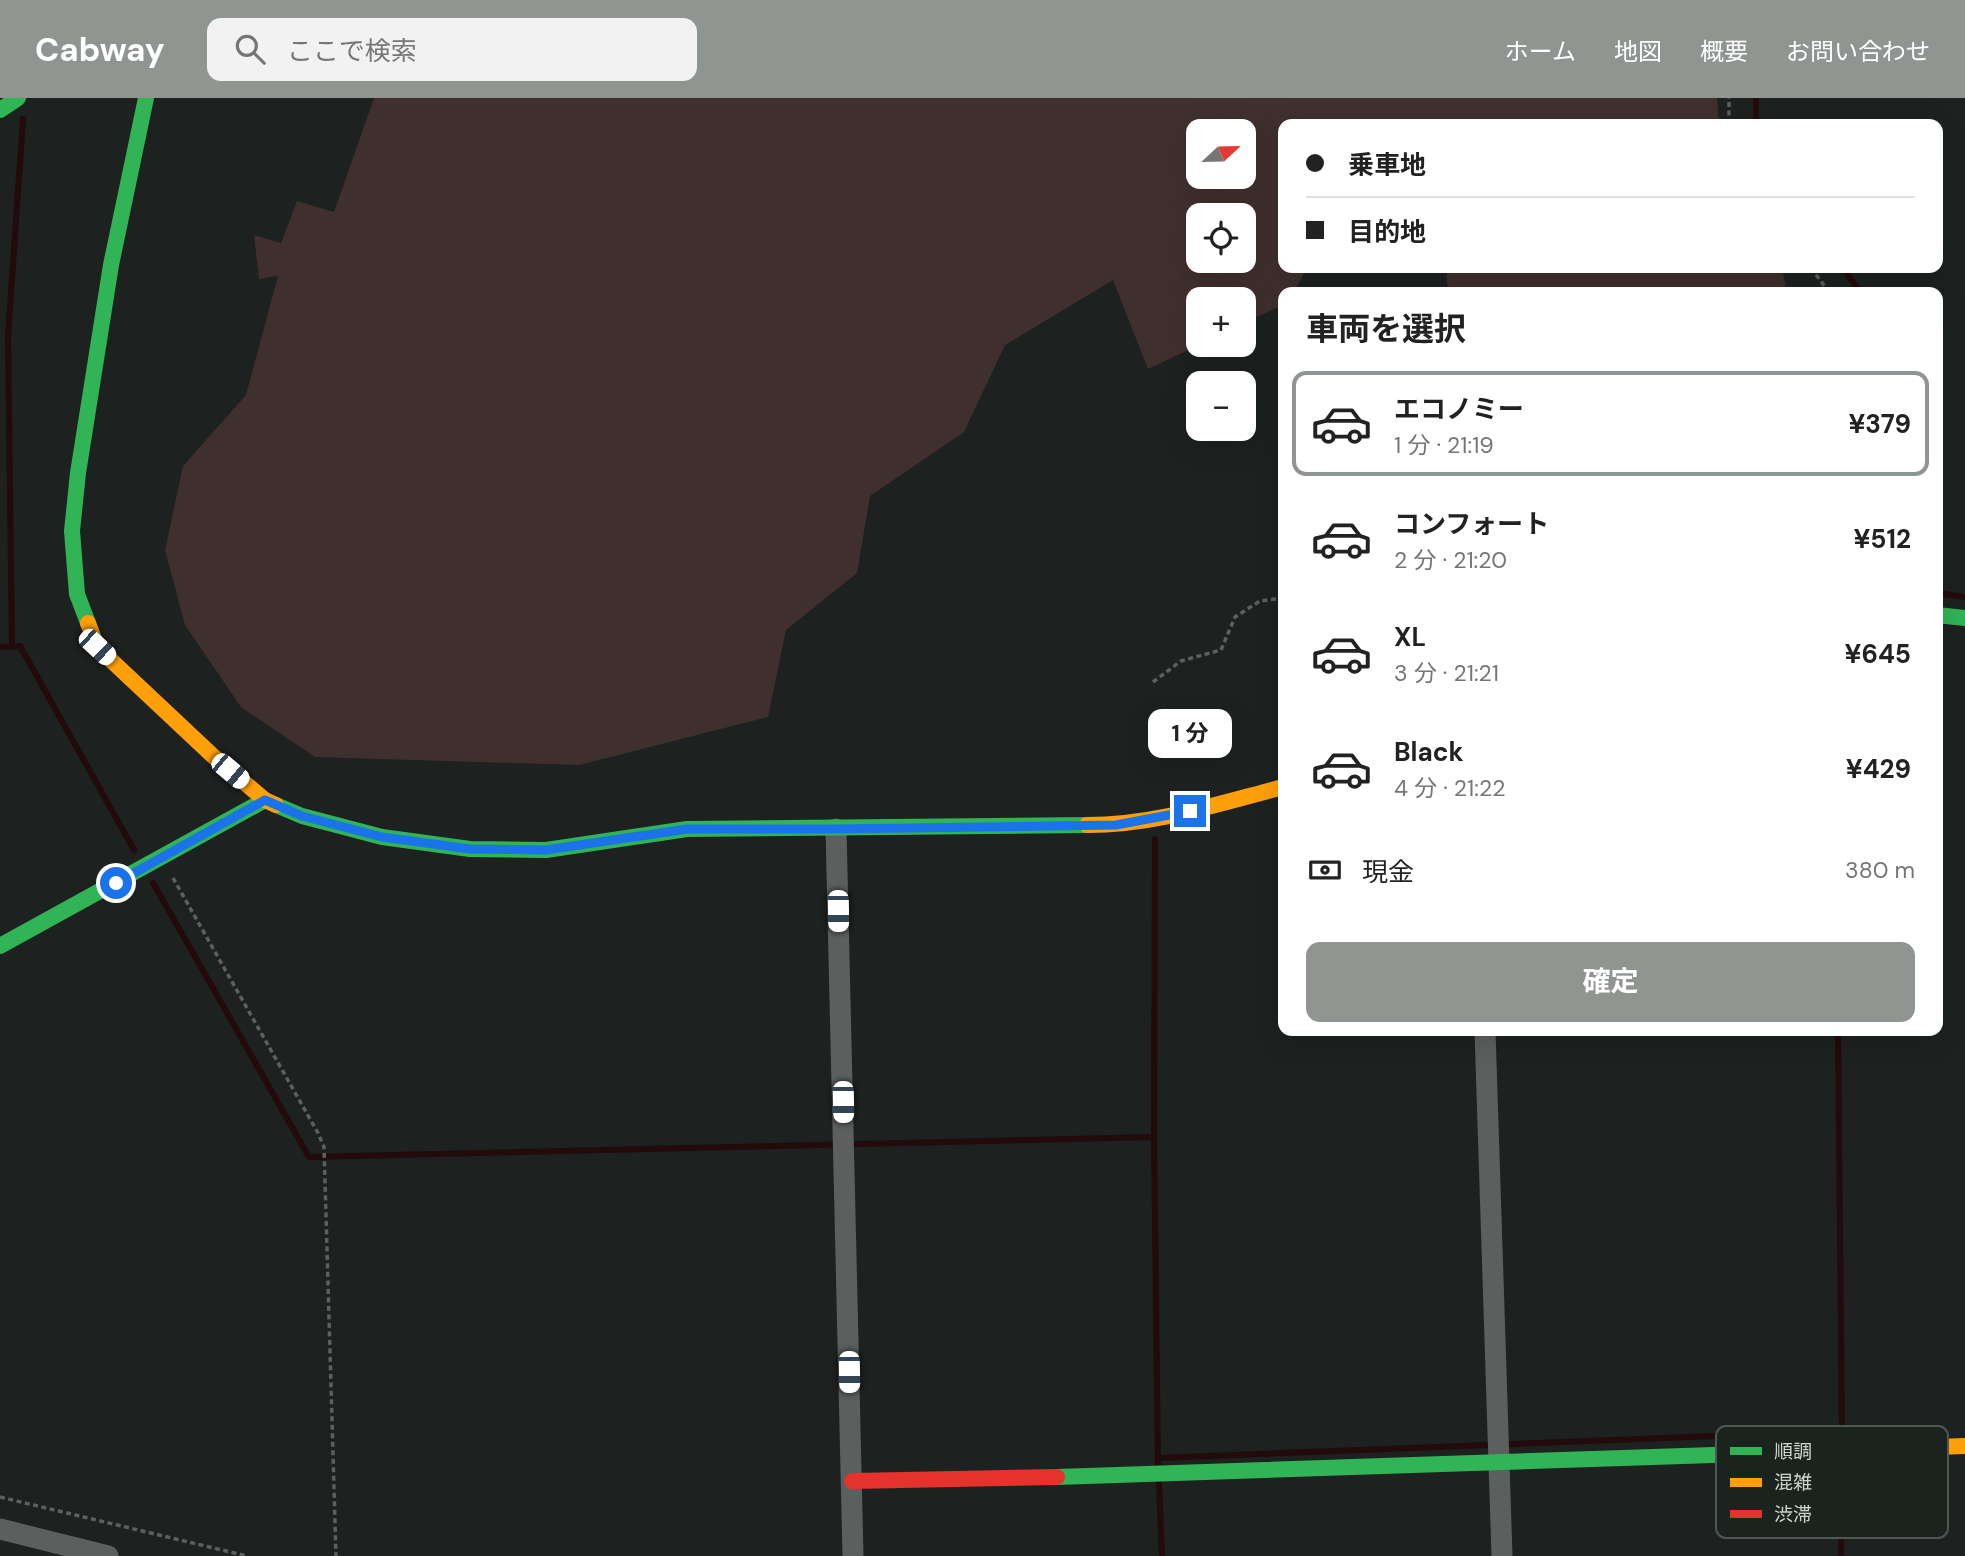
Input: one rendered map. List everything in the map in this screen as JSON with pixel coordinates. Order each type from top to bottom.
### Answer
[{"type":"street","points":[[0,110],[18,98]]},
{"type":"street","points":[[146,98],[111,265],[78,473],[72,531],[77,594],[97,647],[213,756],[265,800],[302,816],[382,837],[470,849],[546,850],[687,829],[1116,825],[1167,817],[1278,788]]},
{"type":"street","points":[[1943,616],[1965,618]]},
{"type":"street","points":[[0,946],[265,800]]},
{"type":"street","points":[[836,829],[853,1556]]},
{"type":"street","points":[[1485,1036],[1502,1556]]},
{"type":"street","points":[[852,1481],[1144,1476],[1499,1450],[1716,1451]]},
{"type":"street","points":[[0,1529],[108,1556]]},
{"type":"path","points":[[1728,119],[1729,98]]},
{"type":"path","points":[[1153,682],[1181,661],[1220,650],[1235,617],[1260,601],[1278,599]]},
{"type":"path","points":[[162,858],[324,1147],[336,1556]]},
{"type":"path","points":[[0,1497],[247,1556]]},
{"type":"shaded area","points":[[374,98],[1717,98],[1719,119],[1278,119],[1278,273],[1304,273],[1297,287],[1278,287],[1278,307],[1256,317],[1256,287],[1186,287],[1186,351],[1148,369],[1113,280],[1005,345],[964,432],[870,496],[857,573],[786,630],[768,717],[579,765],[315,757],[241,707],[185,625],[165,550],[183,466],[246,395],[278,276],[259,279],[254,235],[281,243],[297,201],[334,212]]},
{"type":"shaded area","points":[[1446,273],[1783,273],[1786,287],[1448,287]]},
{"type":"waterway","points":[[1756,98],[1756,119]]},
{"type":"waterway","points":[[12,647],[8,336],[23,119]]},
{"type":"waterway","points":[[1847,273],[1856,287]]},
{"type":"waterway","points":[[1943,594],[1965,597]]},
{"type":"waterway","points":[[0,647],[20,646],[134,850]]},
{"type":"waterway","points":[[1154,1137],[1155,839]]},
{"type":"waterway","points":[[153,883],[309,1157],[1154,1137],[1158,1469]]},
{"type":"waterway","points":[[1838,1036],[1842,1426]]},
{"type":"waterway","points":[[1158,1458],[1716,1436]]},
{"type":"waterway","points":[[1159,1483],[1162,1556]]},
{"type":"waterway","points":[[1841,1538],[1841,1556]]},
{"type":"traffic: fast","points":[[0,110],[18,98]]},
{"type":"traffic: fast","points":[[88,623],[77,594],[72,531],[78,473],[111,265],[146,98]]},
{"type":"traffic: fast","points":[[1943,616],[1965,618]]},
{"type":"traffic: fast","points":[[0,946],[265,800]]},
{"type":"traffic: fast","points":[[276,805],[302,816],[382,837],[470,849],[546,850],[687,829],[1087,825]]},
{"type":"traffic: fast","points":[[1057,1477],[1716,1455]]},
{"type":"traffic: slow","points":[[88,623],[97,647],[213,756],[265,800],[276,805]]},
{"type":"traffic: slow","points":[[1087,825],[1161,817],[1278,788]]},
{"type":"traffic: slow","points":[[1948,1447],[1965,1446]]},
{"type":"traffic: jam","points":[[852,1481],[1057,1477]]},
{"type":"route","points":[[116,883],[265,800],[302,816],[382,837],[470,849],[546,850],[687,829],[1116,825],[1190,811]]}]
